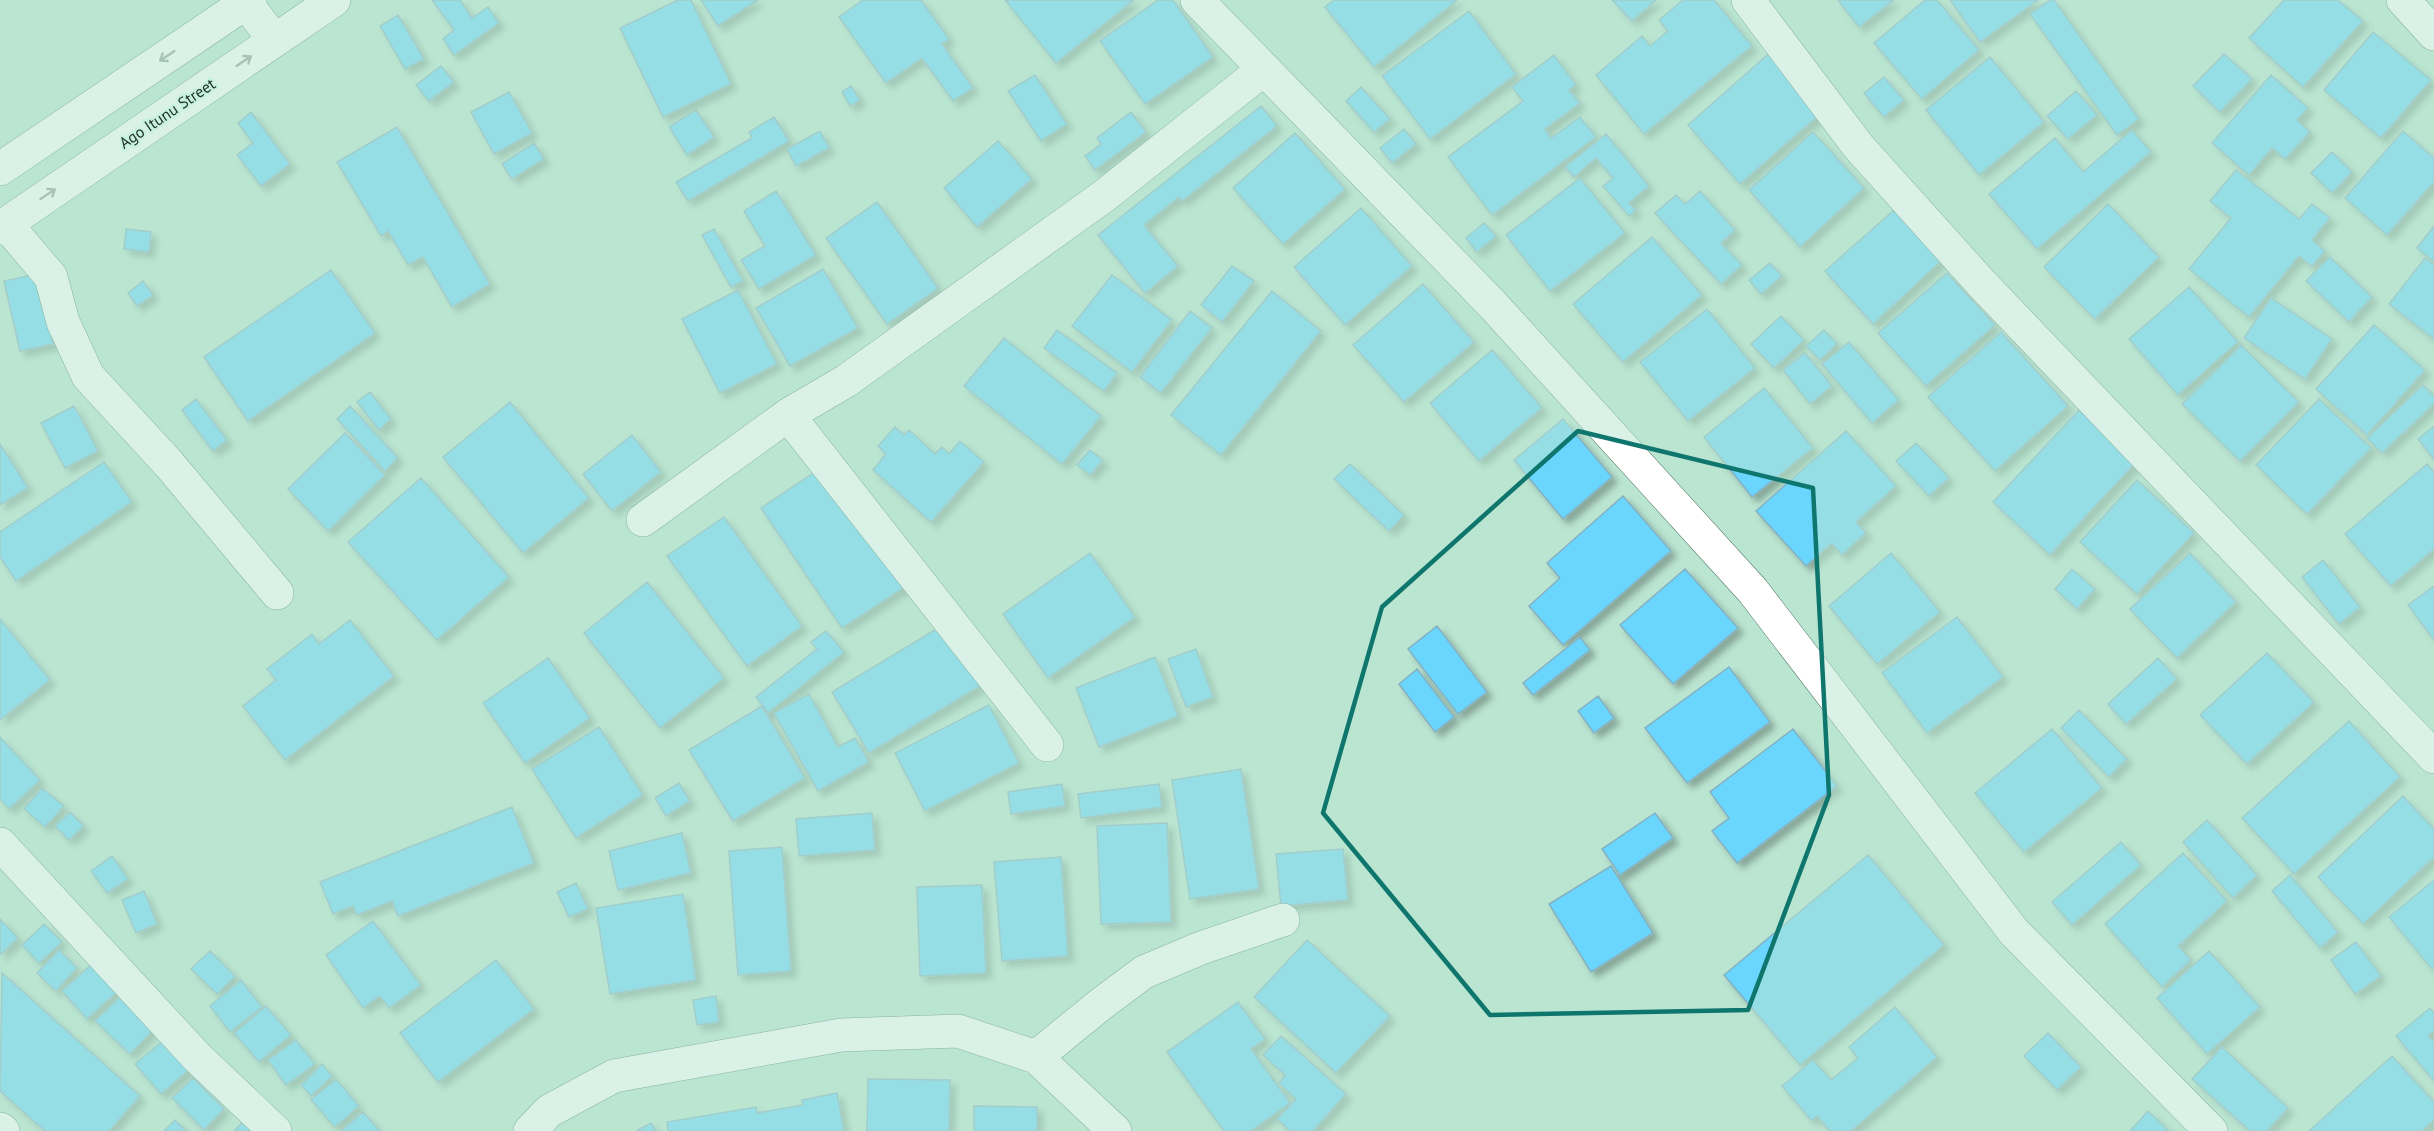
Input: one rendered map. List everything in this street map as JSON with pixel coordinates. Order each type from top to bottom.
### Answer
[{"type":"street","name":"Ago Itunu Street","points":[[3,226],[334,0]]},
{"type":"street","points":[[1197,0],[1492,304],[1753,591],[2014,932],[2211,1131]]},
{"type":"street","points":[[1748,0],[1858,146],[1982,284],[2434,757]]},
{"type":"street","points":[[2403,0],[2434,34]]},
{"type":"street","points":[[0,169],[246,1],[274,40]]},
{"type":"street","points":[[643,520],[788,415],[846,381],[1104,196],[1263,70]]},
{"type":"street","points":[[3,226],[51,277],[63,321],[88,376],[169,464],[277,593]]},
{"type":"street","points":[[788,415],[1047,745]]},
{"type":"street","points":[[0,844],[197,1057],[275,1131]]},
{"type":"street","points":[[1036,1057],[1144,972],[1201,948],[1283,920]]},
{"type":"street","points":[[530,1131],[549,1111],[614,1076],[841,1035],[958,1031],[1036,1057],[1115,1131]]},
{"type":"highlighted area","points":[[1578,431],[1813,488],[1829,795],[1748,1010],[1490,1015],[1323,813],[1382,607]]},
{"type":"building","points":[[432,0],[460,0],[472,18],[488,7],[499,23],[454,55],[443,39],[454,30]]},
{"type":"building","points":[[678,0],[691,0],[731,84],[663,117],[620,28]]},
{"type":"building","points":[[701,0],[758,0],[718,26]]},
{"type":"building","points":[[863,0],[921,0],[949,39],[942,44],[973,88],[953,101],[922,58],[886,83],[839,17]]},
{"type":"building","points":[[1005,0],[1134,0],[1056,63]]},
{"type":"building","points":[[1158,0],[1173,0],[1213,57],[1145,104],[1100,41]]},
{"type":"building","points":[[1334,0],[1457,0],[1374,67],[1325,7]]},
{"type":"building","points":[[1612,0],[1656,0],[1632,21]]},
{"type":"building","points":[[1683,0],[1714,0],[1752,46],[1644,134],[1596,75],[1642,36],[1650,46],[1668,31],[1659,20]]},
{"type":"building","points":[[1838,0],[1894,0],[1859,27]]},
{"type":"building","points":[[1925,0],[1937,0],[1979,50],[1922,99],[1874,43]]},
{"type":"building","points":[[1950,0],[2038,0],[1980,42]]},
{"type":"building","points":[[2050,0],[2054,0],[2139,119],[2117,135],[2030,14]]},
{"type":"building","points":[[2284,0],[2338,0],[2363,21],[2303,87],[2249,38]]},
{"type":"building","points":[[1469,11],[1516,74],[1430,139],[1382,76]]},
{"type":"building","points":[[398,15],[424,59],[405,69],[380,26]]},
{"type":"building","points":[[2373,32],[2431,80],[2381,138],[2324,90]]},
{"type":"building","points":[[1774,49],[1827,108],[1740,184],[1688,125]]},
{"type":"building","points":[[2224,54],[2252,79],[2220,112],[2193,86]]},
{"type":"building","points":[[1554,55],[1576,85],[1569,90],[1580,103],[1545,129],[1551,138],[1580,117],[1596,137],[1492,215],[1448,157],[1523,101],[1512,87]]},
{"type":"building","points":[[1990,57],[2044,122],[1979,175],[1926,110]]},
{"type":"building","points":[[441,66],[454,82],[429,101],[416,85]]},
{"type":"building","points":[[1035,75],[1067,124],[1041,141],[1008,91]]},
{"type":"building","points":[[2271,75],[2308,108],[2297,120],[2310,132],[2285,159],[2272,148],[2249,175],[2212,143]]},
{"type":"building","points":[[1884,77],[1904,100],[1884,117],[1864,93]]},
{"type":"building","points":[[851,86],[860,100],[850,106],[842,92]]},
{"type":"building","points":[[1361,87],[1390,119],[1374,132],[1346,101]]},
{"type":"building","points":[[2076,91],[2097,115],[2068,139],[2047,116]]},
{"type":"building","points":[[509,92],[532,133],[494,154],[471,112]]},
{"type":"building","points":[[1261,106],[1277,126],[1182,201],[1179,197],[1144,225],[1178,266],[1145,293],[1098,235]]},
{"type":"building","points":[[696,110],[714,137],[687,155],[669,127]]},
{"type":"building","points":[[251,112],[290,164],[261,186],[237,155],[253,143],[238,123]]},
{"type":"building","points":[[1131,112],[1146,132],[1095,170],[1085,156],[1101,144],[1097,138]]},
{"type":"building","points":[[774,117],[789,141],[688,201],[676,182],[752,138],[749,132]]},
{"type":"building","points":[[397,127],[490,284],[452,307],[423,257],[408,265],[388,231],[381,236],[337,162]]},
{"type":"building","points":[[1404,129],[1416,144],[1392,163],[1380,148]]},
{"type":"building","points":[[2132,130],[2151,152],[2037,249],[1989,194],[2055,138],[2083,172]]},
{"type":"building","points":[[820,131],[829,148],[796,166],[787,149]]},
{"type":"building","points":[[2403,131],[2434,158],[2434,182],[2387,235],[2345,198]]},
{"type":"building","points":[[1813,132],[1864,188],[1800,247],[1749,190]]},
{"type":"building","points":[[1295,133],[1345,189],[1283,244],[1233,188]]},
{"type":"building","points":[[1606,134],[1649,186],[1629,203],[1636,210],[1629,216],[1603,186],[1613,178],[1596,158],[1574,177],[1565,167]]},
{"type":"building","points":[[998,141],[1032,179],[977,227],[944,188]]},
{"type":"building","points":[[534,143],[544,159],[512,179],[502,164]]},
{"type":"building","points":[[2332,152],[2352,172],[2332,193],[2311,173]]},
{"type":"building","points":[[2236,170],[2299,219],[2312,204],[2330,218],[2312,240],[2325,251],[2312,266],[2299,256],[2249,317],[2189,269],[2231,218],[2210,201]]},
{"type":"building","points":[[1580,178],[1625,233],[1550,291],[1506,235]]},
{"type":"building","points":[[776,191],[816,255],[759,289],[741,260],[765,246],[744,211]]},
{"type":"building","points":[[1700,191],[1735,230],[1721,243],[1742,265],[1721,284],[1655,213],[1676,195],[1685,204]]},
{"type":"building","points":[[877,202],[938,288],[887,324],[826,238]]},
{"type":"building","points":[[2108,204],[2159,257],[2095,319],[2044,267]]},
{"type":"building","points":[[1361,208],[1412,266],[1345,325],[1294,267]]},
{"type":"building","points":[[1894,210],[1941,261],[1873,324],[1825,271]]},
{"type":"building","points":[[1484,223],[1496,236],[1477,252],[1466,238]]},
{"type":"building","points":[[2434,226],[2434,262],[2417,248]]},
{"type":"building","points":[[126,229],[151,232],[149,252],[124,249]]},
{"type":"building","points":[[714,229],[743,281],[731,287],[702,235]]},
{"type":"building","points":[[1652,237],[1702,295],[1623,362],[1573,304]]},
{"type":"building","points":[[2330,257],[2372,297],[2349,322],[2306,281]]},
{"type":"building","points":[[2425,258],[2434,265],[2434,339],[2389,304]]},
{"type":"building","points":[[1770,263],[1782,276],[1761,294],[1749,280]]},
{"type":"building","points":[[1232,266],[1254,281],[1222,322],[1201,305]]},
{"type":"building","points":[[823,269],[858,328],[790,366],[756,308]]},
{"type":"building","points":[[331,270],[375,333],[248,421],[204,357]]},
{"type":"building","points":[[1947,273],[1995,325],[1926,386],[1878,333]]},
{"type":"building","points":[[37,274],[53,344],[20,351],[4,281]]},
{"type":"building","points":[[1112,275],[1172,320],[1132,372],[1072,326]]},
{"type":"building","points":[[143,281],[153,295],[137,306],[128,293]]},
{"type":"building","points":[[1423,284],[1474,342],[1404,402],[1353,345]]},
{"type":"building","points":[[2189,287],[2238,342],[2178,395],[2129,339]]},
{"type":"building","points":[[738,290],[777,364],[720,393],[682,319]]},
{"type":"building","points":[[1272,291],[1321,331],[1221,455],[1171,415]]},
{"type":"building","points":[[2271,298],[2332,339],[2305,379],[2244,338]]},
{"type":"building","points":[[1707,309],[1755,368],[1688,421],[1640,362]]},
{"type":"building","points":[[1190,311],[1212,328],[1161,393],[1140,377]]},
{"type":"building","points":[[1781,316],[1804,340],[1774,368],[1751,344]]},
{"type":"building","points":[[2374,325],[2425,370],[2367,435],[2316,389]]},
{"type":"building","points":[[1057,330],[1117,373],[1104,391],[1044,348]]},
{"type":"building","points":[[1824,330],[1837,344],[1820,360],[1806,346]]},
{"type":"building","points":[[2001,332],[2068,406],[1995,471],[1928,397]]},
{"type":"building","points":[[1004,338],[1101,416],[1062,464],[964,386]]},
{"type":"building","points":[[1849,342],[1899,400],[1872,423],[1822,364]]},
{"type":"building","points":[[2241,345],[2299,402],[2240,461],[2182,404]]},
{"type":"building","points":[[1492,350],[1542,408],[1479,461],[1430,403]]},
{"type":"building","points":[[1805,353],[1832,386],[1810,404],[1783,370]]},
{"type":"building","points":[[2423,385],[2434,396],[2434,404],[2382,453],[2367,438]]},
{"type":"building","points":[[1764,388],[1813,448],[1752,497],[1704,437]]},
{"type":"building","points":[[370,392],[391,419],[379,430],[357,402]]},
{"type":"building","points":[[196,399],[227,440],[213,451],[182,410]]},
{"type":"building","points":[[2319,399],[2371,448],[2307,514],[2256,465]]},
{"type":"building","points":[[510,402],[589,498],[523,553],[443,457]]},
{"type":"building","points":[[74,406],[98,451],[65,468],[41,423]]},
{"type":"building","points":[[350,406],[398,458],[385,471],[337,419]]},
{"type":"building","points":[[2079,410],[2136,462],[2050,555],[1993,502]]},
{"type":"building","points":[[1563,419],[1612,477],[1563,519],[1514,460]]},
{"type":"building","points":[[2434,426],[2434,459],[2418,439]]},
{"type":"building","points":[[895,427],[904,435],[909,430],[935,454],[942,447],[949,454],[960,441],[984,462],[931,522],[873,470],[886,454],[878,446]]},
{"type":"building","points":[[1846,431],[1896,486],[1856,522],[1866,533],[1842,555],[1832,543],[1806,566],[1756,511]]},
{"type":"building","points":[[345,433],[385,475],[328,531],[288,489]]},
{"type":"building","points":[[632,435],[661,472],[612,511],[583,474]]},
{"type":"building","points":[[1916,443],[1949,478],[1929,496],[1896,461]]},
{"type":"building","points":[[0,444],[28,488],[0,505]]},
{"type":"building","points":[[1090,450],[1103,460],[1090,475],[1077,465]]},
{"type":"building","points":[[104,462],[132,502],[16,581],[0,557],[0,532]]},
{"type":"building","points":[[827,464],[908,585],[842,628],[761,508]]},
{"type":"building","points":[[1350,464],[1404,515],[1389,531],[1334,479]]},
{"type":"building","points":[[2427,464],[2434,472],[2434,549],[2391,586],[2345,534]]},
{"type":"building","points":[[421,478],[509,577],[437,640],[348,542]]},
{"type":"building","points":[[2137,480],[2194,533],[2137,594],[2080,542]]},
{"type":"building","points":[[1623,496],[1671,551],[1563,645],[1529,606],[1560,578],[1547,563]]},
{"type":"building","points":[[724,517],[802,626],[747,666],[667,556]]},
{"type":"building","points":[[1090,553],[1135,617],[1048,678],[1003,614]]},
{"type":"building","points":[[1891,553],[1940,612],[1877,664],[1829,606]]},
{"type":"building","points":[[2190,553],[2236,602],[2177,658],[2130,609]]},
{"type":"building","points":[[2323,560],[2360,607],[2339,624],[2302,577]]},
{"type":"building","points":[[1685,569],[1738,628],[1673,684],[1620,625]]},
{"type":"building","points":[[2072,569],[2095,589],[2077,609],[2055,589]]},
{"type":"building","points":[[647,582],[724,678],[660,728],[584,633]]},
{"type":"building","points":[[2434,586],[2434,640],[2408,605]]},
{"type":"building","points":[[1957,617],[2003,677],[1927,733],[1882,673]]},
{"type":"building","points":[[0,619],[50,680],[0,720]]},
{"type":"building","points":[[350,620],[394,676],[285,760],[243,706],[276,680],[267,669],[312,634],[319,644]]},
{"type":"building","points":[[943,625],[980,686],[869,753],[832,692]]},
{"type":"building","points":[[1437,626],[1487,692],[1458,714],[1408,649]]},
{"type":"building","points":[[826,631],[844,652],[768,713],[756,697],[817,649],[811,642]]},
{"type":"building","points":[[1580,637],[1590,650],[1533,695],[1523,683]]},
{"type":"building","points":[[1196,649],[1213,697],[1186,707],[1168,659]]},
{"type":"building","points":[[2267,653],[2314,702],[2247,764],[2200,715]]},
{"type":"building","points":[[1155,657],[1178,716],[1099,747],[1076,688]]},
{"type":"building","points":[[548,658],[590,718],[525,763],[483,703]]},
{"type":"building","points":[[2158,658],[2177,679],[2126,724],[2108,704]]},
{"type":"building","points":[[1729,667],[1770,722],[1687,783],[1645,728]]},
{"type":"building","points":[[1417,669],[1454,717],[1435,732],[1399,684]]},
{"type":"building","points":[[809,694],[838,747],[855,738],[869,762],[818,791],[774,713]]},
{"type":"building","points":[[1598,696],[1614,718],[1594,733],[1578,711]]},
{"type":"building","points":[[989,705],[1019,763],[925,811],[895,753]]},
{"type":"building","points":[[762,706],[805,778],[733,821],[689,750]]},
{"type":"building","points":[[2079,710],[2127,759],[2109,777],[2061,728]]},
{"type":"building","points":[[2349,721],[2400,777],[2294,874],[2242,818]]},
{"type":"building","points":[[599,727],[643,795],[576,838],[532,769]]},
{"type":"building","points":[[1793,729],[1837,786],[1737,863],[1712,831],[1729,818],[1710,792]]},
{"type":"building","points":[[2052,729],[2102,788],[2024,852],[1975,793]]},
{"type":"building","points":[[0,737],[40,780],[9,809],[0,799]]},
{"type":"building","points":[[1241,769],[1259,889],[1190,899],[1172,780]]},
{"type":"building","points":[[679,783],[690,801],[666,816],[655,798]]},
{"type":"building","points":[[1062,784],[1065,806],[1011,814],[1008,792]]},
{"type":"building","points":[[1159,784],[1162,807],[1081,818],[1078,794]]},
{"type":"building","points":[[42,788],[64,806],[45,827],[24,809]]},
{"type":"building","points":[[2403,796],[2434,829],[2434,857],[2363,924],[2318,877]]},
{"type":"building","points":[[512,807],[534,863],[398,916],[392,901],[357,915],[353,906],[333,914],[320,882]]},
{"type":"building","points":[[70,812],[84,826],[69,840],[55,826]]},
{"type":"building","points":[[872,813],[875,850],[799,856],[796,819]]},
{"type":"building","points":[[1655,813],[1673,838],[1620,875],[1602,849]]},
{"type":"building","points":[[2207,820],[2257,875],[2233,898],[2183,842]]},
{"type":"building","points":[[1167,823],[1171,922],[1101,924],[1097,826]]},
{"type":"building","points":[[682,833],[691,873],[618,890],[609,851]]},
{"type":"building","points":[[2121,842],[2141,865],[2072,925],[2052,902]]},
{"type":"building","points":[[782,847],[791,971],[738,975],[729,851]]},
{"type":"building","points":[[1343,849],[1348,900],[1281,906],[1276,854]]},
{"type":"building","points":[[2183,853],[2227,901],[2178,946],[2191,960],[2162,987],[2105,924]]},
{"type":"building","points":[[1868,855],[1944,945],[1800,1065],[1724,975]]},
{"type":"building","points":[[112,856],[128,879],[107,893],[91,871]]},
{"type":"building","points":[[1061,857],[1068,956],[1002,961],[994,862]]},
{"type":"building","points":[[1611,866],[1653,933],[1591,972],[1549,904]]},
{"type":"building","points":[[2290,875],[2338,932],[2320,948],[2272,891]]},
{"type":"building","points":[[2434,880],[2434,967],[2432,969],[2389,917]]},
{"type":"building","points":[[576,883],[588,909],[569,917],[557,892]]},
{"type":"building","points":[[982,885],[986,973],[920,976],[917,887]]},
{"type":"building","points":[[144,891],[157,924],[136,933],[122,900]]},
{"type":"building","points":[[683,894],[696,980],[610,994],[596,908]]},
{"type":"building","points":[[0,919],[18,938],[0,955]]},
{"type":"building","points":[[373,921],[421,985],[389,1008],[380,996],[363,1008],[326,955]]},
{"type":"building","points":[[44,924],[62,942],[39,963],[22,945]]},
{"type":"building","points":[[1307,940],[1390,1016],[1336,1073],[1254,997]]},
{"type":"building","points":[[2356,942],[2381,976],[2355,994],[2331,960]]},
{"type":"building","points":[[59,950],[77,968],[56,991],[37,973]]},
{"type":"building","points":[[210,951],[235,976],[217,994],[191,969]]},
{"type":"building","points":[[2209,951],[2260,1007],[2207,1054],[2157,998]]},
{"type":"building","points":[[496,960],[534,1009],[438,1082],[400,1033]]},
{"type":"building","points":[[92,964],[117,992],[87,1019],[62,991]]},
{"type":"building","points":[[2,973],[140,1096],[109,1131],[45,1131],[0,1091]]},
{"type":"building","points":[[241,980],[262,1007],[230,1032],[210,1006]]},
{"type":"building","points":[[121,996],[155,1028],[130,1054],[95,1021]]},
{"type":"building","points":[[716,996],[719,1022],[697,1025],[693,1000]]},
{"type":"building","points":[[1238,1002],[1265,1039],[1251,1049],[1290,1103],[1251,1131],[1224,1131],[1167,1052]]},
{"type":"building","points":[[266,1006],[291,1035],[259,1062],[234,1033]]},
{"type":"building","points":[[1895,1007],[1937,1057],[1851,1131],[1830,1131],[1817,1116],[1812,1121],[1782,1086],[1813,1060],[1831,1080],[1858,1058],[1849,1047]]},
{"type":"building","points":[[2430,1008],[2434,1013],[2434,1030],[2428,1036],[2434,1042],[2434,1081],[2396,1036]]},
{"type":"building","points":[[2048,1033],[2081,1067],[2057,1090],[2024,1056]]},
{"type":"building","points":[[1281,1036],[1346,1094],[1313,1131],[1290,1131],[1277,1119],[1296,1099],[1279,1083],[1285,1075],[1263,1055]]},
{"type":"building","points":[[164,1040],[190,1069],[161,1094],[135,1064]]},
{"type":"building","points":[[296,1040],[315,1064],[286,1085],[268,1060]]},
{"type":"building","points":[[2222,1047],[2288,1108],[2267,1131],[2250,1131],[2192,1079]]},
{"type":"building","points":[[2392,1056],[2434,1102],[2434,1120],[2422,1131],[2309,1131]]},
{"type":"building","points":[[322,1064],[332,1076],[311,1096],[301,1085]]},
{"type":"building","points":[[193,1078],[224,1109],[204,1130],[172,1098]]},
{"type":"building","points":[[336,1079],[359,1106],[335,1127],[311,1100]]},
{"type":"building","points":[[868,1079],[950,1080],[949,1131],[867,1131]]},
{"type":"building","points":[[837,1093],[844,1131],[668,1131],[667,1122],[756,1107],[757,1113],[803,1105],[802,1100]]},
{"type":"building","points":[[974,1106],[1037,1107],[1037,1131],[974,1131]]},
{"type":"building","points":[[2148,1111],[2169,1131],[2130,1131]]},
{"type":"building","points":[[363,1112],[380,1131],[341,1131]]},
{"type":"building","points":[[175,1120],[186,1131],[164,1131]]},
{"type":"building","points":[[244,1121],[254,1131],[234,1131]]},
{"type":"building","points":[[651,1123],[656,1131],[636,1131]]}]
